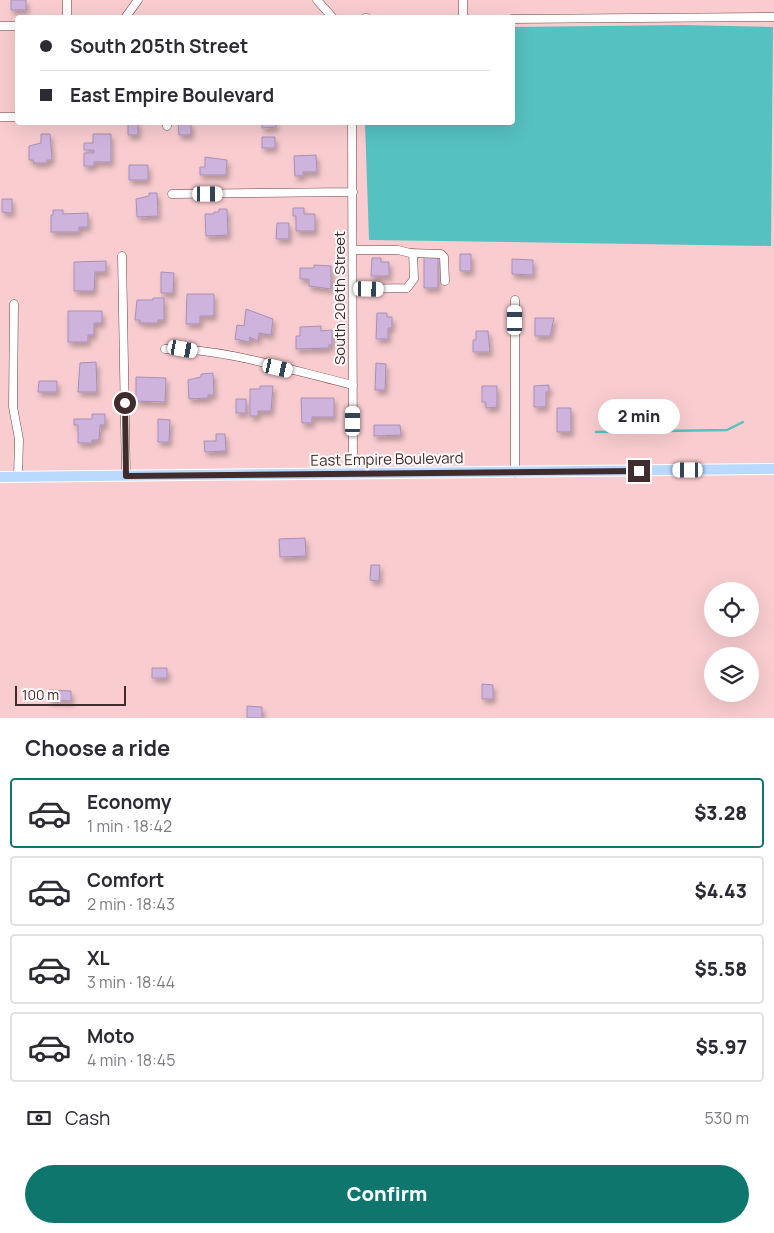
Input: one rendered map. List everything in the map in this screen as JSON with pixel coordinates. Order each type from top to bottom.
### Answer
[{"type":"main road","name":"East Empire Boulevard","points":[[0,477],[774,469]]},
{"type":"street","points":[[67,0],[67,15]]},
{"type":"street","points":[[127,15],[138,0]]},
{"type":"street","points":[[317,0],[330,15]]},
{"type":"street","points":[[463,0],[463,15]]},
{"type":"street","points":[[515,18],[774,17]]},
{"type":"street","points":[[0,26],[15,26]]},
{"type":"street","points":[[0,117],[15,117]]},
{"type":"street","name":"South 206th Street","points":[[352,125],[353,474]]},
{"type":"street","points":[[172,194],[353,192]]},
{"type":"street","points":[[353,250],[398,250],[413,253],[442,254],[444,257],[444,281]]},
{"type":"street","points":[[353,289],[407,288],[414,279],[413,253]]},
{"type":"street","points":[[122,256],[126,476]]},
{"type":"street","points":[[515,300],[515,473]]},
{"type":"street","points":[[14,304],[14,407],[19,440],[18,477]]},
{"type":"street","points":[[165,349],[183,349],[241,359],[353,385]]},
{"type":"water","points":[[682,25],[773,27],[771,246],[369,240],[365,125],[515,125],[515,27]]},
{"type":"building","points":[[11,0],[26,0],[26,10],[11,10]]},
{"type":"building","points":[[128,125],[138,125],[138,135],[128,135]]},
{"type":"building","points":[[178,125],[191,125],[191,135],[179,135]]},
{"type":"building","points":[[262,125],[276,125],[276,127],[262,128]]},
{"type":"building","points":[[41,134],[50,134],[52,160],[47,160],[47,163],[34,163],[33,160],[29,160],[29,146],[41,143]]},
{"type":"building","points":[[93,134],[111,134],[111,162],[94,162],[94,166],[84,166],[84,153],[94,153],[94,150],[84,150],[84,143],[93,143]]},
{"type":"building","points":[[262,137],[275,137],[275,148],[262,148]]},
{"type":"building","points":[[316,155],[317,172],[303,172],[303,176],[295,176],[294,156]]},
{"type":"building","points":[[205,157],[227,160],[226,175],[200,175],[200,167],[205,167]]},
{"type":"building","points":[[129,165],[148,165],[148,180],[129,180]]},
{"type":"building","points":[[149,193],[157,193],[158,216],[137,217],[136,199],[149,196]]},
{"type":"building","points":[[2,199],[12,199],[12,213],[2,212]]},
{"type":"building","points":[[293,208],[304,208],[304,214],[315,214],[315,231],[296,231],[296,216],[293,216]]},
{"type":"building","points":[[219,209],[227,209],[228,235],[206,236],[205,214],[214,214],[214,212],[219,212]]},
{"type":"building","points":[[53,210],[63,210],[63,214],[88,213],[88,227],[79,227],[79,232],[51,232],[51,215],[53,215]]},
{"type":"building","points":[[277,223],[289,223],[289,239],[276,239]]},
{"type":"building","points":[[460,254],[471,254],[471,271],[460,271]]},
{"type":"building","points":[[424,257],[438,257],[438,288],[424,288]]},
{"type":"building","points":[[372,258],[381,258],[381,262],[389,262],[389,276],[371,276]]},
{"type":"building","points":[[512,259],[533,260],[533,275],[512,274]]},
{"type":"building","points":[[106,261],[106,272],[95,272],[94,291],[74,291],[74,262]]},
{"type":"building","points":[[314,265],[331,266],[331,289],[309,286],[309,279],[300,279],[300,268],[314,268]]},
{"type":"building","points":[[161,272],[174,273],[173,293],[161,293]]},
{"type":"building","points":[[187,294],[214,294],[214,316],[200,316],[200,324],[186,324]]},
{"type":"building","points":[[153,298],[164,298],[164,320],[158,320],[158,323],[140,323],[140,320],[135,320],[137,300],[153,300]]},
{"type":"building","points":[[246,309],[273,319],[271,335],[259,333],[258,341],[250,337],[249,342],[235,339],[237,325],[244,326]]},
{"type":"building","points":[[68,311],[102,311],[102,323],[94,323],[94,335],[88,335],[88,342],[68,342]]},
{"type":"building","points":[[377,313],[387,313],[387,317],[392,317],[392,328],[388,328],[388,339],[376,339]]},
{"type":"building","points":[[535,318],[554,318],[550,336],[535,336]]},
{"type":"building","points":[[321,326],[321,331],[332,330],[332,345],[329,345],[329,348],[296,349],[296,336],[300,336],[300,327]]},
{"type":"building","points":[[476,331],[488,331],[490,352],[473,352],[473,340],[476,340]]},
{"type":"building","points":[[96,362],[97,392],[78,392],[80,363]]},
{"type":"building","points":[[376,363],[386,364],[385,390],[375,390]]},
{"type":"building","points":[[213,373],[214,395],[208,395],[208,398],[189,399],[188,380],[201,377],[201,374]]},
{"type":"building","points":[[136,377],[166,378],[165,402],[136,401]]},
{"type":"building","points":[[39,381],[57,381],[57,392],[38,392]]},
{"type":"building","points":[[549,385],[549,392],[546,392],[546,407],[534,407],[534,386]]},
{"type":"building","points":[[260,386],[273,386],[271,411],[258,411],[258,416],[250,416],[250,389],[260,389]]},
{"type":"building","points":[[482,386],[497,386],[497,407],[486,408],[486,402],[482,402]]},
{"type":"building","points":[[301,398],[334,398],[334,417],[312,417],[312,423],[302,423]]},
{"type":"building","points":[[236,399],[246,399],[246,413],[236,413]]},
{"type":"building","points":[[557,408],[571,408],[571,432],[557,432]]},
{"type":"building","points":[[92,414],[105,414],[105,425],[100,425],[99,440],[92,440],[92,443],[78,443],[78,425],[74,425],[74,419],[92,419]]},
{"type":"building","points":[[158,419],[170,420],[169,442],[158,442]]},
{"type":"building","points":[[374,425],[400,425],[401,435],[374,436]]},
{"type":"building","points":[[216,434],[225,434],[226,451],[205,452],[204,441],[216,441]]},
{"type":"building","points":[[305,538],[306,556],[280,557],[279,539]]},
{"type":"building","points":[[371,565],[380,565],[379,581],[370,580]]},
{"type":"building","points":[[152,668],[167,668],[167,678],[152,678]]},
{"type":"building","points":[[482,684],[493,685],[493,699],[482,699]]},
{"type":"building","points":[[49,690],[71,691],[71,701],[48,700]]},
{"type":"building","points":[[247,706],[262,707],[262,718],[247,718]]},
{"type":"waterway","points":[[596,432],[727,430],[743,422]]},
{"type":"route","points":[[125,403],[126,476],[639,471]]}]
